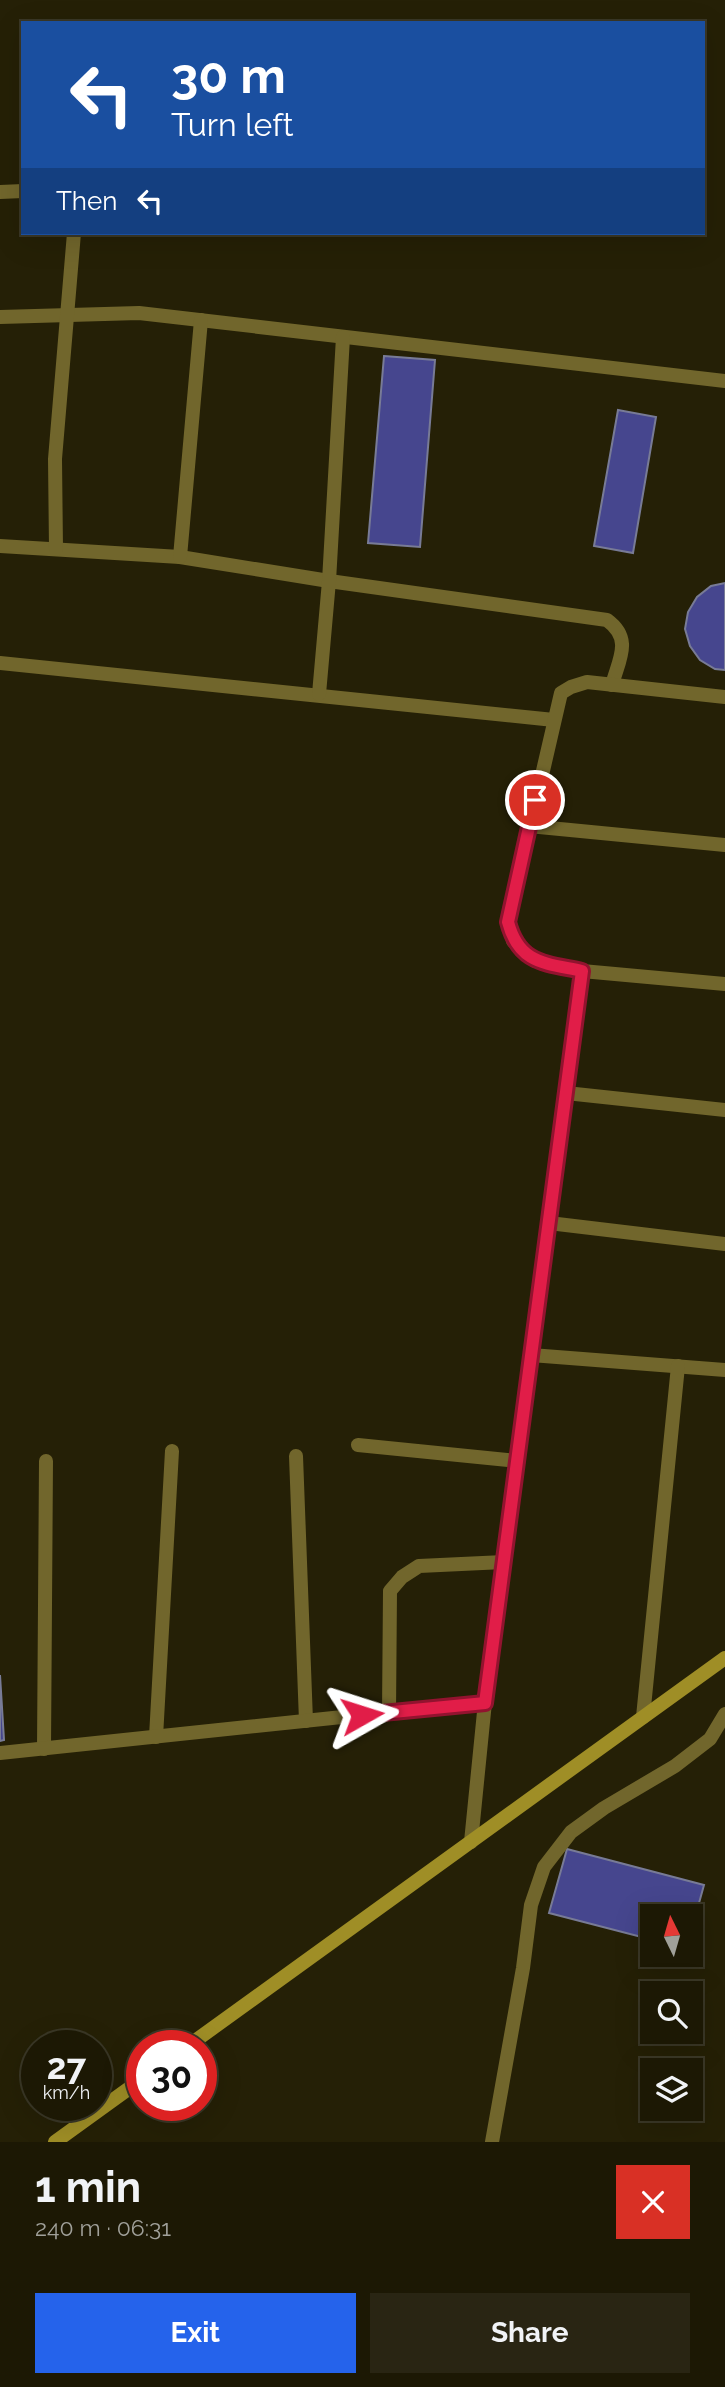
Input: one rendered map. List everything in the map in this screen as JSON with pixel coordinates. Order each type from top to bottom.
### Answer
[{"type":"street","points":[[0,192],[21,191]]},
{"type":"street","points":[[56,550],[55,459],[74,235]]},
{"type":"street","points":[[0,317],[139,313],[725,381]]},
{"type":"street","points":[[180,557],[201,320]]},
{"type":"street","points":[[320,695],[344,337]]},
{"type":"street","points":[[0,546],[180,557],[607,620],[619,629],[623,642],[611,685]]},
{"type":"street","points":[[0,663],[554,720]]},
{"type":"street","points":[[725,697],[587,682],[561,693],[508,922],[513,942],[535,961],[582,971],[725,984]]},
{"type":"street","points":[[529,826],[725,845]]},
{"type":"street","points":[[471,1842],[485,1703],[582,971]]},
{"type":"street","points":[[566,1093],[725,1110]]},
{"type":"street","points":[[549,1223],[725,1244]]},
{"type":"street","points":[[531,1354],[725,1370]]},
{"type":"street","points":[[643,1717],[678,1366]]},
{"type":"street","points":[[358,1445],[517,1461]]},
{"type":"street","points":[[156,1737],[172,1451]]},
{"type":"street","points":[[296,1456],[306,1721]]},
{"type":"street","points":[[44,1749],[46,1461]]},
{"type":"street","points":[[389,1712],[390,1591],[402,1577],[419,1566],[504,1562]]},
{"type":"street","points":[[210,2030],[725,1658]]},
{"type":"street","points":[[0,1753],[485,1703]]},
{"type":"street","points":[[492,2142],[523,1968],[531,1905],[544,1867],[571,1832],[604,1808],[676,1766],[710,1739],[725,1714]]},
{"type":"street","points":[[55,2142],[126,2091]]},
{"type":"building","points":[[384,356],[435,360],[420,547],[368,543]]},
{"type":"building","points":[[618,410],[656,417],[633,553],[594,546]]},
{"type":"building","points":[[725,583],[725,670],[715,669],[700,660],[690,646],[685,629],[688,612],[697,597],[711,586]]},
{"type":"building","points":[[0,1675],[4,1740],[0,1741]]},
{"type":"building","points":[[567,1849],[704,1885],[699,1904],[640,1904],[640,1937],[549,1913]]},
{"type":"route","points":[[362,1715],[485,1703],[582,971],[535,961],[513,942],[508,922],[535,800]]}]
